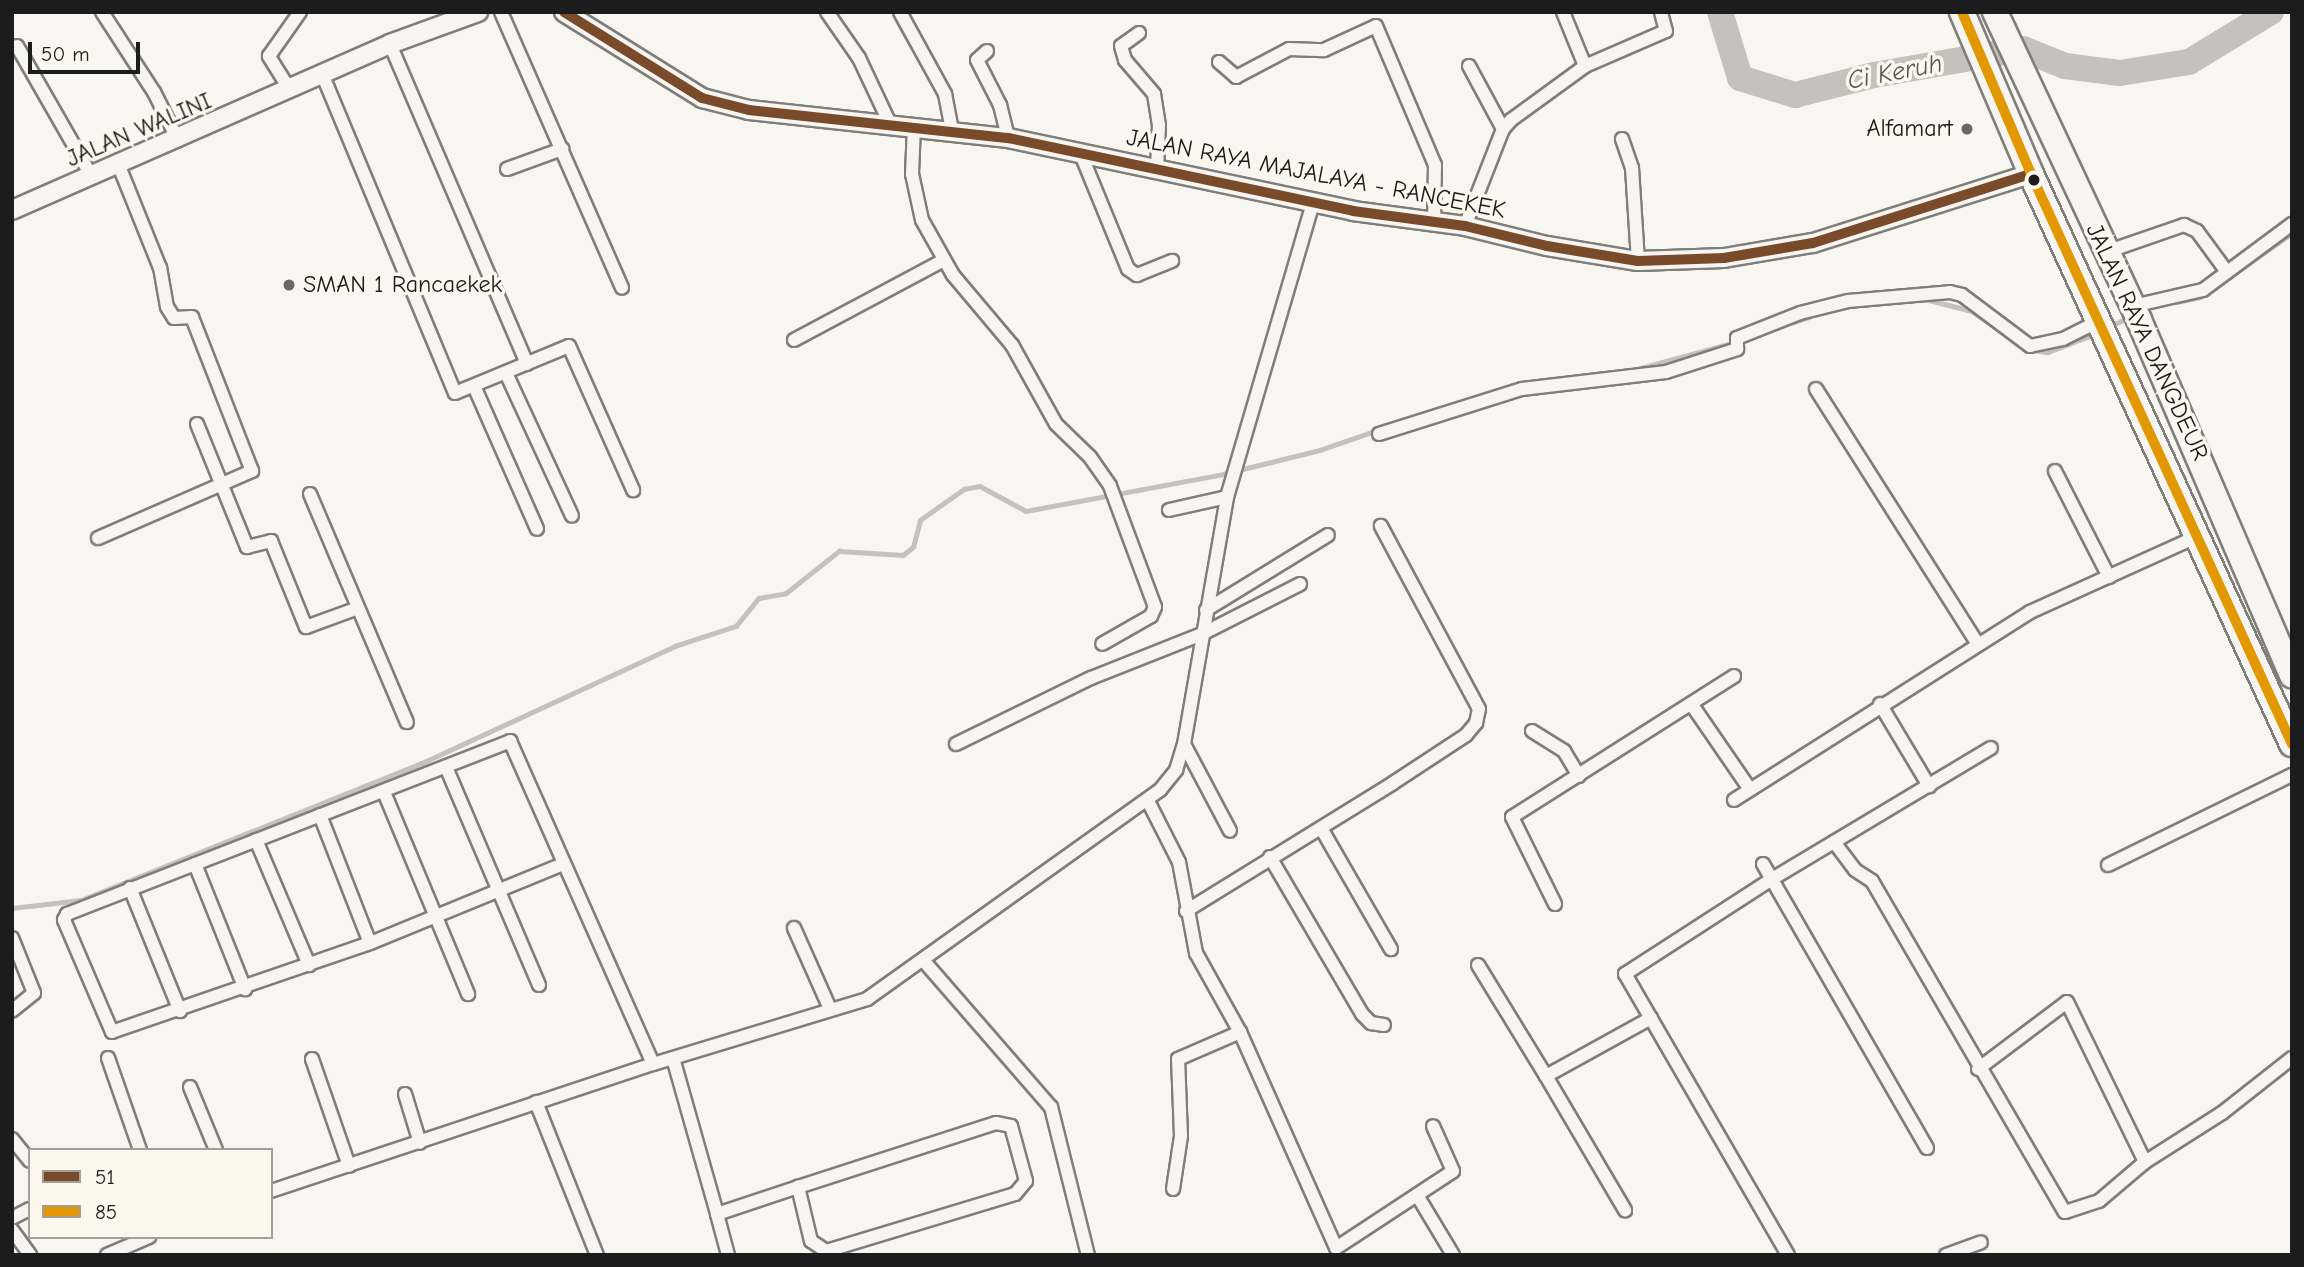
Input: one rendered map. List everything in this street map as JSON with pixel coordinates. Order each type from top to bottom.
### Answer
[{"type":"highway","name":"JALAN RAYA DANGDEUR","points":[[1995,13],[2135,311],[2292,675]]},
{"type":"highway","name":"JALAN RAYA DANGDEUR","points":[[1964,17],[2031,174],[2292,744]]},
{"type":"main road","name":"JALAN WALINI","points":[[12,210],[119,166],[390,44],[478,12]]},
{"type":"main road","name":"JALAN RAYA MAJALAYA - RANCEKEK","points":[[565,12],[702,98],[749,110],[952,129],[1008,138],[1313,203],[1465,226],[1547,246],[1638,261],[1724,258],[1813,243],[2031,174]]},
{"type":"street","points":[[102,12],[154,92],[178,140]]},
{"type":"street","points":[[290,90],[269,56],[300,12]]},
{"type":"street","points":[[501,12],[622,288]]},
{"type":"street","points":[[827,12],[859,58],[890,124]]},
{"type":"street","points":[[900,12],[945,94],[952,129]]},
{"type":"street","points":[[1563,12],[1585,66]]},
{"type":"street","points":[[1465,226],[1503,129],[1529,103],[1585,66],[1666,31],[1661,12]]},
{"type":"street","points":[[1219,62],[1236,77],[1289,49],[1324,50],[1376,26],[1435,165],[1434,222]]},
{"type":"street","points":[[1139,33],[1121,46],[1125,60],[1154,94],[1159,125],[1157,169]]},
{"type":"street","points":[[390,44],[527,364]]},
{"type":"street","points":[[17,46],[92,177]]},
{"type":"street","points":[[987,51],[976,60],[1000,105],[1008,138]]},
{"type":"street","points":[[1469,66],[1503,129]]},
{"type":"street","points":[[323,76],[454,391],[474,386],[569,346],[573,349],[633,490]]},
{"type":"street","points":[[914,126],[916,202],[944,260],[1012,345],[1056,424],[1090,457],[1112,491],[1156,612],[1101,644]]},
{"type":"street","points":[[1622,139],[1632,168],[1638,261]]},
{"type":"street","points":[[507,169],[562,149]]},
{"type":"street","points":[[1080,152],[1128,269],[1138,275],[1172,261]]},
{"type":"street","points":[[98,538],[252,471],[192,317],[174,318],[167,307],[160,268],[119,166]]},
{"type":"street","points":[[273,1190],[653,1064],[867,999],[1148,801],[1169,781],[1184,744],[1227,497],[1313,203]]},
{"type":"street","points":[[2135,311],[2203,290],[2292,224]]},
{"type":"street","points":[[2106,252],[2184,225],[2197,231],[2227,272]]},
{"type":"street","points":[[794,340],[944,260]]},
{"type":"street","points":[[1379,434],[1521,390],[1666,372],[1800,313],[1847,301],[1950,292],[1962,295],[2030,346],[2103,328]]},
{"type":"street","points":[[506,373],[572,516]]},
{"type":"street","points":[[474,386],[537,529]]},
{"type":"street","points":[[1816,389],[1977,643]]},
{"type":"street","points":[[197,424],[247,547],[271,541],[306,626],[358,608]]},
{"type":"street","points":[[2055,471],[2109,577]]},
{"type":"street","points":[[310,494],[407,722]]},
{"type":"street","points":[[1169,510],[1227,497]]},
{"type":"street","points":[[1186,911],[1466,735],[1479,709],[1381,526]]},
{"type":"street","points":[[1206,610],[1328,535]]},
{"type":"street","points":[[1734,800],[1880,704],[2030,612],[2198,536]]},
{"type":"street","points":[[956,744],[1091,678],[1202,634],[1300,584]]},
{"type":"street","points":[[1555,904],[1511,819],[1734,676]]},
{"type":"street","points":[[1880,704],[1929,786]]},
{"type":"street","points":[[1692,705],[1749,788]]},
{"type":"street","points":[[1532,732],[1564,751],[1579,776]]},
{"type":"street","points":[[563,864],[499,893],[370,943],[246,989],[112,1032],[64,916],[130,888],[384,792],[506,740],[514,743],[563,864],[653,1064]]},
{"type":"street","points":[[1184,744],[1230,831]]},
{"type":"street","points":[[1788,1255],[1625,974],[1772,879],[1990,748]]},
{"type":"street","points":[[446,767],[539,985]]},
{"type":"street","points":[[2108,864],[2292,775]]},
{"type":"street","points":[[384,792],[468,994]]},
{"type":"street","points":[[1148,801],[1179,862],[1186,911],[1196,953],[1240,1032],[1336,1248],[1453,1171],[1433,1126]]},
{"type":"street","points":[[320,815],[370,943]]},
{"type":"street","points":[[1321,828],[1391,949]]},
{"type":"street","points":[[256,840],[309,965]]},
{"type":"street","points":[[1834,842],[1854,869],[1872,881],[1978,1069],[2065,1212],[2099,1201],[2145,1162],[2222,1113],[2292,1058]]},
{"type":"street","points":[[1270,857],[1362,1014],[1371,1023],[1384,1025]]},
{"type":"street","points":[[194,864],[246,989]]},
{"type":"street","points":[[1763,864],[1927,1148]]},
{"type":"street","points":[[130,888],[180,1011]]},
{"type":"street","points":[[794,928],[830,1009]]},
{"type":"street","points":[[12,1011],[34,993],[14,943]]},
{"type":"street","points":[[923,960],[1051,1107],[1088,1255]]},
{"type":"street","points":[[1478,965],[1625,1210]]},
{"type":"street","points":[[1978,1069],[2067,1002],[2145,1162]]},
{"type":"street","points":[[1546,1076],[1651,1018]]},
{"type":"street","points":[[1173,1189],[1181,1136],[1178,1059],[1240,1032]]},
{"type":"street","points":[[108,1058],[139,1148]]},
{"type":"street","points":[[673,1058],[728,1255]]},
{"type":"street","points":[[312,1059],[349,1166]]},
{"type":"street","points":[[190,1087],[215,1148]]},
{"type":"street","points":[[405,1094],[420,1143]]},
{"type":"street","points":[[536,1102],[597,1255]]},
{"type":"street","points":[[717,1214],[798,1187],[1005,1122],[1014,1134],[1026,1181],[1015,1194],[825,1251],[811,1241],[798,1187]]},
{"type":"street","points":[[12,1139],[28,1159]]},
{"type":"street","points":[[1417,1195],[1453,1255]]},
{"type":"street","points":[[12,1219],[28,1210]]},
{"type":"street","points":[[12,1230],[30,1255]]},
{"type":"street","points":[[107,1255],[125,1252],[146,1239]]},
{"type":"street","points":[[1946,1255],[1981,1241]]},
{"type":"waterway","name":"Ci Keruh","points":[[1720,12],[1740,78],[1795,95],[1874,75],[2023,49],[2065,66],[2120,73],[2189,62],[2271,12]]},
{"type":"waterway","points":[[2210,291],[2292,233]]},
{"type":"waterway","points":[[2177,302],[2200,297]]},
{"type":"waterway","points":[[1925,299],[1972,311],[2005,334]]},
{"type":"waterway","points":[[1791,323],[1809,317]]},
{"type":"waterway","points":[[2109,327],[2129,317]]},
{"type":"waterway","points":[[2033,350],[2048,352],[2095,334]]},
{"type":"waterway","points":[[1637,369],[1736,342]]},
{"type":"waterway","points":[[1557,379],[1594,375]]},
{"type":"waterway","points":[[1409,418],[1504,389]]},
{"type":"waterway","points":[[12,908],[81,900],[422,763],[675,646],[736,626],[759,598],[786,593],[839,551],[903,555],[913,547],[920,520],[964,489],[980,486],[1026,511],[1223,474],[1320,450],[1378,430]]},
{"type":"transit line","name":"51","points":[[564,12],[702,98],[749,110],[1008,138],[1353,211],[1465,226],[1547,246],[1638,261],[1724,258],[1813,243],[2031,174]]},
{"type":"transit line","name":"85","points":[[1962,12],[2031,174],[2292,744]]},
{"type":"place","name":"Alfamart","points":[[1967,129]]},
{"type":"place","name":"SMAN 1 Rancaekek","points":[[289,285]]}]
